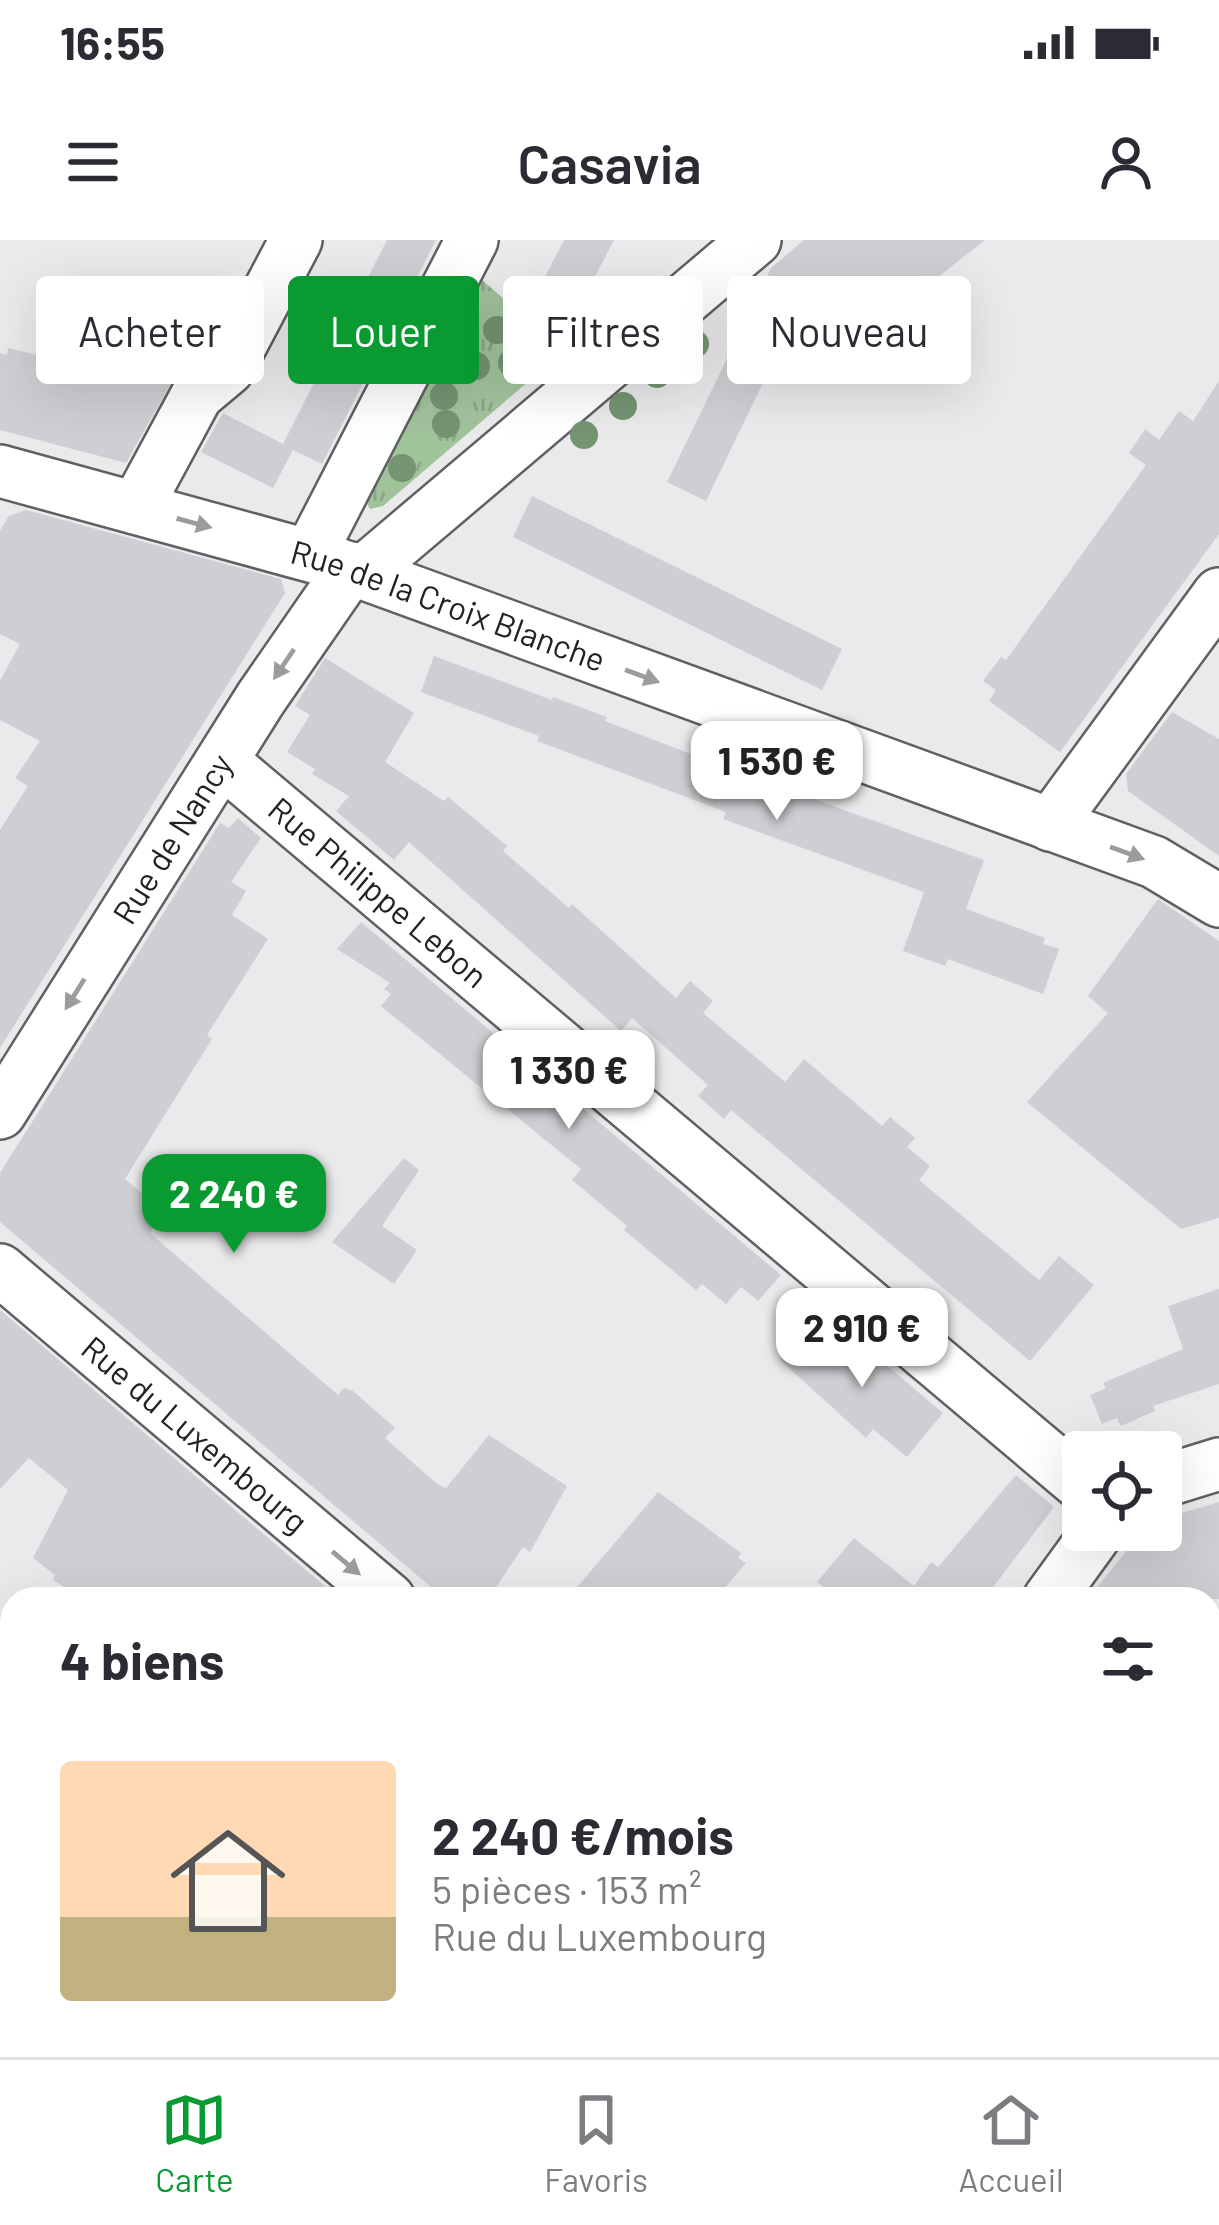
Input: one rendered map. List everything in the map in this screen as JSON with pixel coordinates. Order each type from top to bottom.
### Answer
[{"type":"street","points":[[136,508],[197,395],[228,369],[296,240]]},
{"type":"street","points":[[341,565],[472,240]]},
{"type":"street","points":[[341,565],[755,240]]},
{"type":"street","name":"Rue de la Croix Blanche","points":[[0,471],[341,565],[1154,862],[1219,901]]},
{"type":"street","name":"Rue de Nancy","points":[[0,1113],[341,565]]},
{"type":"street","points":[[1050,825],[1219,594]]},
{"type":"street","name":"Rue Philippe Lebon","points":[[222,761],[1062,1468]]},
{"type":"street","name":"Rue du Luxembourg","points":[[0,1270],[375,1587]]},
{"type":"street","points":[[1182,1475],[1219,1464]]},
{"type":"street","points":[[1058,1587],[1084,1551]]},
{"type":"green space","points":[[479,277],[503,298],[503,384],[525,384],[383,506],[370,509],[362,495],[418,384],[479,384]]},
{"type":"building","points":[[387,240],[436,240],[418,276],[369,276]]},
{"type":"building","points":[[564,240],[614,240],[595,276],[545,276]]},
{"type":"building","points":[[804,240],[985,240],[939,276],[767,276]]},
{"type":"building","points":[[8,348],[36,355],[36,384],[170,384],[126,463],[0,430],[0,353],[7,355]]},
{"type":"building","points":[[727,359],[727,384],[762,384],[706,501],[667,482]]},
{"type":"building","points":[[1219,381],[1219,534],[1060,752],[989,701],[996,690],[983,681],[1001,657],[1006,660],[1146,465],[1129,453],[1145,429],[1159,440],[1179,411],[1193,421]]},
{"type":"building","points":[[314,384],[363,384],[322,464],[293,450],[273,488],[201,452],[223,413],[283,444]]},
{"type":"building","points":[[532,496],[842,649],[822,690],[513,537]]},
{"type":"building","points":[[26,510],[281,579],[285,593],[0,1048],[0,830],[28,786],[15,778],[40,741],[0,720],[0,681],[20,644],[0,634],[0,531],[9,516]]},
{"type":"building","points":[[434,656],[984,860],[966,909],[1045,938],[1043,944],[1059,949],[1043,994],[948,959],[945,966],[903,951],[924,892],[723,819],[726,812],[421,692]]},
{"type":"building","points":[[325,658],[414,713],[385,762],[444,801],[448,797],[507,846],[503,851],[569,908],[572,904],[676,998],[690,981],[713,1001],[703,1013],[785,1082],[804,1059],[882,1126],[890,1117],[915,1138],[907,1147],[930,1166],[919,1180],[1039,1280],[1059,1256],[1094,1285],[1030,1361],[731,1110],[724,1119],[698,1096],[708,1085],[632,1018],[621,1031],[409,842],[394,860],[336,811],[349,796],[287,752],[310,715],[295,706]]},
{"type":"building","points":[[1172,712],[1219,739],[1219,856],[1128,791],[1126,774]]},
{"type":"building","points":[[238,818],[261,838],[231,882],[246,891],[232,915],[268,939],[125,1179],[154,1203],[151,1234],[338,1395],[344,1388],[353,1391],[395,1428],[385,1438],[437,1484],[446,1488],[489,1435],[567,1486],[530,1552],[523,1547],[496,1587],[431,1587],[0,1222],[0,1173],[220,823],[229,828]]},
{"type":"building","points":[[1158,899],[1219,941],[1219,1218],[1181,1229],[1027,1102],[1108,1013],[1088,996]]},
{"type":"building","points":[[361,922],[781,1275],[758,1301],[741,1287],[726,1304],[702,1284],[696,1290],[572,1180],[581,1169],[381,1006],[391,994],[384,989],[390,983],[337,949]]},
{"type":"building","points":[[404,1158],[419,1170],[382,1226],[417,1250],[394,1284],[332,1242]]},
{"type":"building","points":[[1219,1289],[1219,1384],[1153,1406],[1155,1411],[1121,1426],[1117,1418],[1102,1424],[1090,1395],[1106,1388],[1103,1383],[1183,1349],[1168,1306]]},
{"type":"building","points":[[0,1310],[326,1587],[64,1587],[33,1558],[68,1490],[29,1458],[0,1489]]},
{"type":"building","points":[[811,1323],[848,1354],[859,1342],[943,1413],[907,1457],[873,1429],[866,1438],[780,1360]]},
{"type":"building","points":[[1016,1475],[1054,1507],[993,1587],[823,1587],[817,1582],[854,1538],[914,1586],[931,1562],[938,1567]]},
{"type":"building","points":[[658,1492],[741,1553],[738,1558],[746,1563],[725,1587],[577,1587]]},
{"type":"building","points":[[1219,1502],[1219,1587],[1098,1587],[1126,1551],[1182,1551],[1182,1513]]}]
